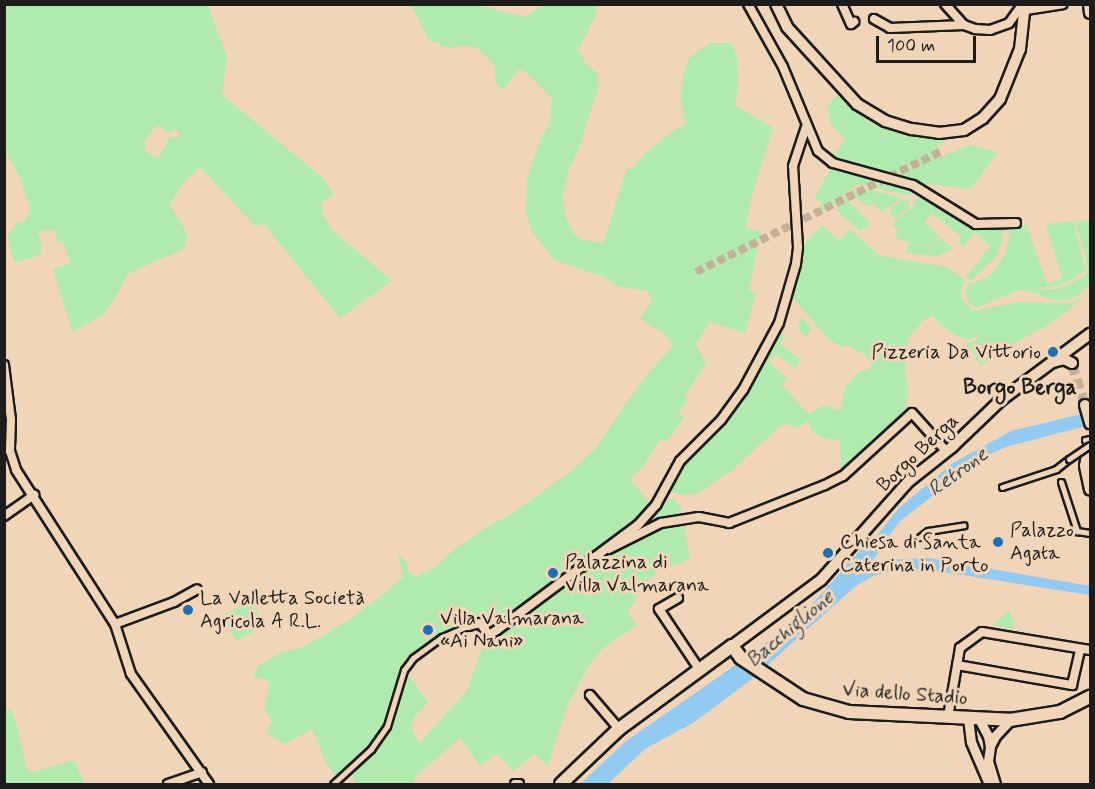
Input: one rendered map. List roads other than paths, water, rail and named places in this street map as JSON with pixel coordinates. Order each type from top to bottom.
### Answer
[{"type":"main road","points":[[776,4],[787,27],[857,105],[885,121],[912,129],[939,133],[964,130],[983,118],[1000,99],[1020,49],[1025,6]]},
{"type":"main road","points":[[1089,4],[1090,13]]},
{"type":"main road","name":"Borgo Berga","points":[[732,646],[821,580],[909,481],[947,452],[1001,400],[1090,334]]},
{"type":"main road","points":[[1052,362],[1064,358],[1072,364],[1075,346]]},
{"type":"main road","points":[[1085,407],[1090,423]]},
{"type":"main road","points":[[1088,445],[1085,466],[1090,489]]},
{"type":"main road","points":[[561,784],[619,729],[732,646]]},
{"type":"main road","name":"Via dello Stadio","points":[[732,646],[741,658],[803,699],[849,712],[1010,720],[1060,712],[1090,697]]},
{"type":"street","points":[[748,4],[783,67],[804,112],[806,127],[818,151],[833,163],[913,186],[976,224],[1016,223]]},
{"type":"street","points":[[842,4],[851,24],[854,22]]},
{"type":"street","points":[[945,4],[964,25]]},
{"type":"street","points":[[874,19],[890,28],[964,25],[975,29],[990,30],[1008,23],[1025,6],[1063,4]]},
{"type":"street","points":[[333,784],[371,749],[387,726],[404,670],[413,658],[442,637],[468,626],[480,623],[489,635],[638,525],[656,505],[680,461],[721,420],[743,390],[772,338],[784,307],[797,256],[793,165],[806,127]]},
{"type":"street","points":[[4,365],[12,461],[115,624],[131,674],[196,760],[208,784]]},
{"type":"street","points":[[599,552],[661,523],[699,517],[729,524],[825,485],[843,476],[912,414],[947,452]]},
{"type":"street","points":[[1002,487],[1056,469],[1088,445]]},
{"type":"street","points":[[1056,469],[1077,531],[1090,534]]},
{"type":"street","points":[[4,516],[34,495]]},
{"type":"street","points":[[920,537],[928,531],[964,525]]},
{"type":"street","points":[[115,624],[174,602],[196,590]]},
{"type":"street","points":[[678,598],[659,609],[699,669]]},
{"type":"street","points":[[948,717],[960,648],[982,632],[1090,650]]},
{"type":"street","points":[[957,665],[1072,685],[1080,649]]},
{"type":"street","points":[[591,694],[619,729]]},
{"type":"street","points":[[973,719],[988,736],[990,747]]},
{"type":"street","points":[[973,719],[971,742],[989,784]]},
{"type":"street","points":[[995,784],[988,761],[990,747],[995,736],[1010,720]]},
{"type":"street","points":[[168,784],[202,772]]},
{"type":"water","name":"Bacchiglione","points":[[1090,412],[1090,425],[1009,446],[983,457],[899,522],[873,560],[928,558],[1090,586],[1090,595],[924,569],[897,570],[873,576],[857,585],[752,679],[693,723],[645,749],[608,784],[580,784],[626,741],[753,653],[805,612],[864,546],[871,543],[899,508],[953,463],[1011,431]]},
{"type":"tunnel","points":[[696,272],[940,152]]},
{"type":"tunnel","points":[[1072,365],[1085,405]]},
{"type":"place","name":"Pizzeria Da Vittorio","points":[[1053,352]]},
{"type":"place","name":"Palazzo Agata","points":[[998,542]]},
{"type":"place","name":"Chiesa di Santa Caterina in Porto","points":[[828,553]]},
{"type":"place","name":"Palazzina di Villa Valmarana","points":[[553,573]]},
{"type":"place","name":"La Valletta Società Agricola A R.L.","points":[[188,610]]},
{"type":"place","name":"Villa Valmarana «Ai Nani»","points":[[428,630]]},
{"type":"district","name":"Borgo Berga","points":[[1020,389]]},
{"type":"water label","name":"Retrone","points":[[958,472]]}]
